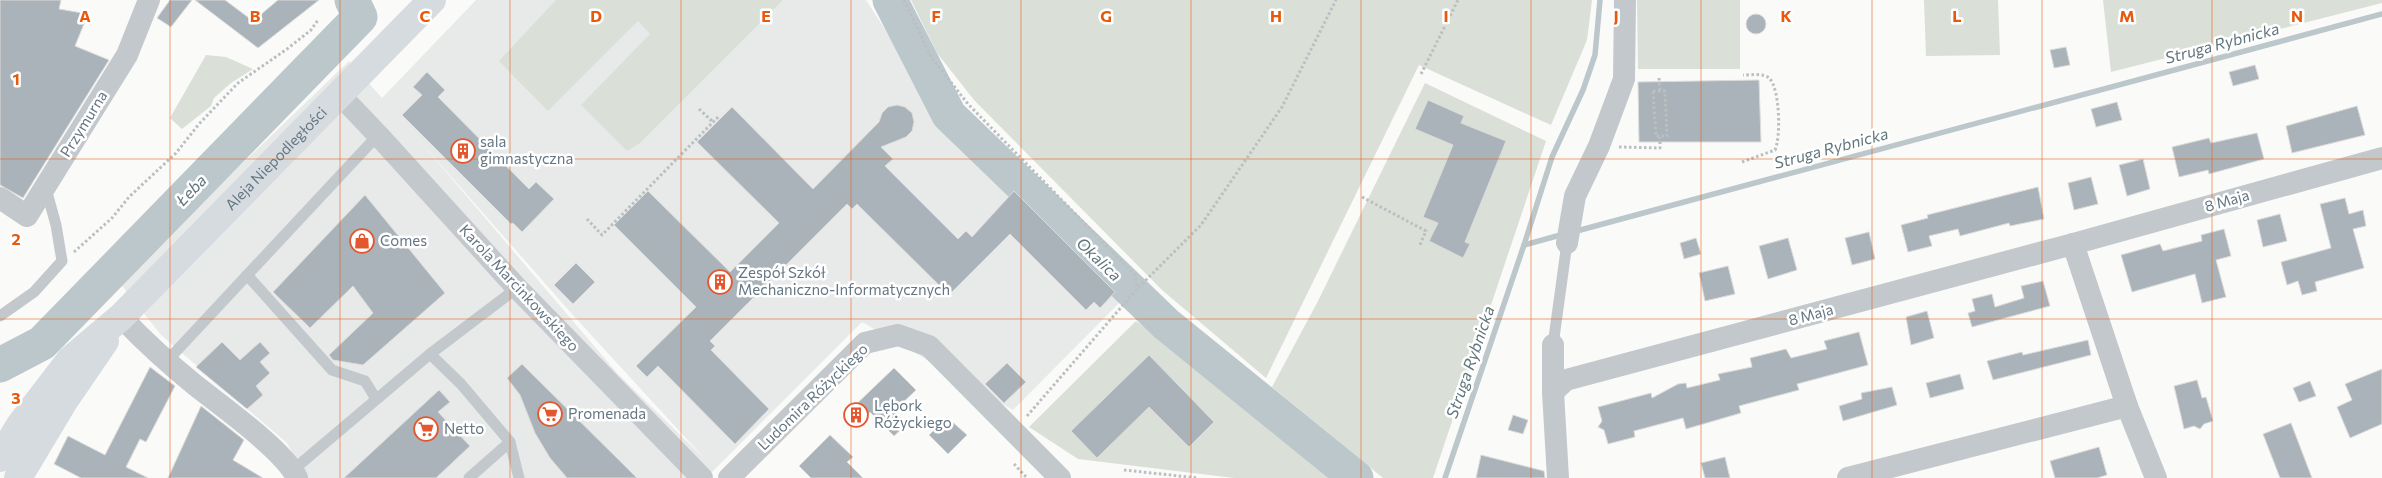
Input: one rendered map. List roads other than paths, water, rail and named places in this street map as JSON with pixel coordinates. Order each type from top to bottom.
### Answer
[{"type":"main road","name":"Aleja Niepodległości","points":[[15,469],[20,425],[70,360],[121,317],[432,0]]},
{"type":"street","name":"Przymurna","points":[[0,198],[27,216],[127,55],[149,0]]},
{"type":"street","points":[[1569,234],[1575,196],[1599,146],[1624,79],[1625,0]]},
{"type":"street","name":"Karola Marcinkowskiego","points":[[340,95],[517,288],[702,478]]},
{"type":"street","name":"8 Maja","points":[[1553,392],[1566,380],[2073,244],[2382,158]]},
{"type":"street","points":[[2073,244],[2127,406],[2156,478]]},
{"type":"street","points":[[121,317],[167,361],[262,439],[295,474]]},
{"type":"street","name":"Ludomira Różyckiego","points":[[729,478],[865,343],[898,335],[929,346],[1060,478]]},
{"type":"street","points":[[1553,345],[1553,392],[1558,478]]},
{"type":"street","points":[[1848,478],[2127,406]]},
{"type":"lane","points":[[167,361],[378,135]]},
{"type":"lane","points":[[0,316],[34,292],[62,261],[56,225],[45,187]]},
{"type":"lane","points":[[1553,345],[1569,234]]},
{"type":"lane","points":[[247,275],[332,370],[365,381],[376,399]]},
{"type":"lane","points":[[295,474],[376,399],[430,354],[517,288]]},
{"type":"lane","points":[[430,354],[461,384],[510,442],[519,478]]},
{"type":"lane","points":[[469,478],[510,442]]},
{"type":"waterway","name":"Łeba","points":[[0,365],[42,343],[360,17],[352,0]]},
{"type":"waterway","name":"Okalica","points":[[890,0],[949,115],[1166,324],[1356,478]]},
{"type":"waterway","points":[[1524,245],[1552,157],[1583,90],[1595,55],[1600,0]]},
{"type":"waterway","name":"Struga Rybnicka","points":[[1573,232],[2382,14]]},
{"type":"waterway","name":"Struga Rybnicka","points":[[1445,478],[1524,245],[1564,234]]},
{"type":"place","name":"sala gimnastyczna","points":[[463,151]]},
{"type":"place","name":"Comes","points":[[362,241]]},
{"type":"place","name":"Zespół Szkół Mechaniczno-Informatycznych","points":[[720,282]]},
{"type":"place","name":"Promenada","points":[[550,414]]},
{"type":"place","name":"Lębork Różyckiego","points":[[856,415]]},
{"type":"place","name":"Netto","points":[[426,429]]}]
